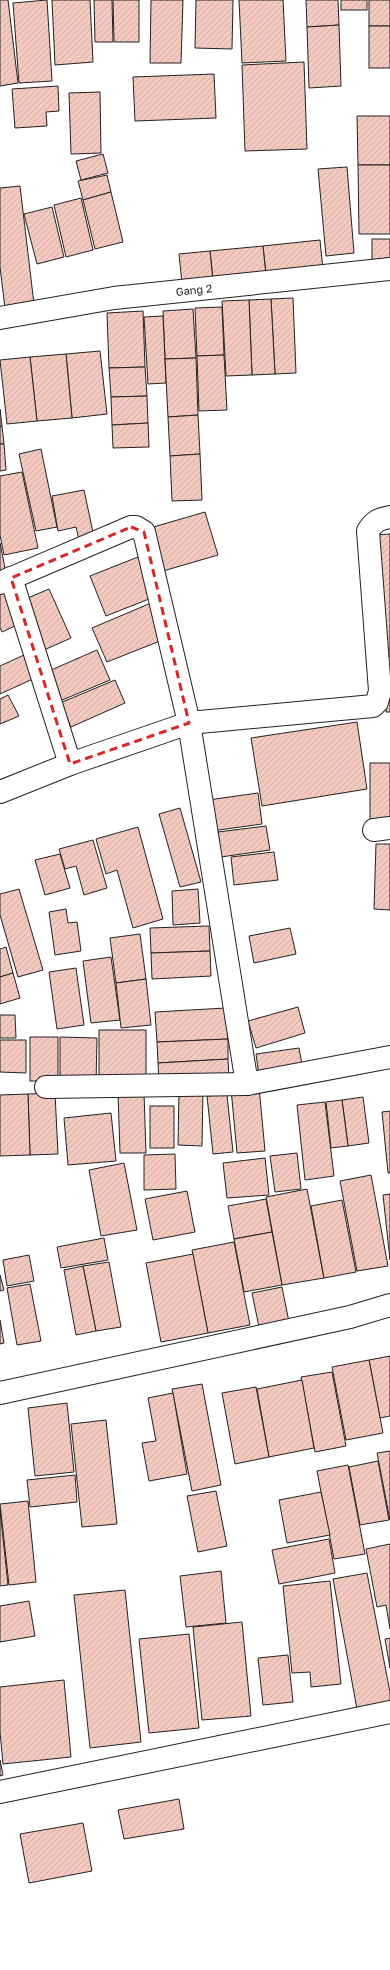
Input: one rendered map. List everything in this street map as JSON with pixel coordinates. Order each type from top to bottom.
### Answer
[{"type":"street","name":"Gang 2","points":[[0,318],[114,298],[390,269]]},
{"type":"street","points":[[0,792],[70,764],[189,723],[373,706],[377,702],[380,692],[368,531],[372,523],[379,519],[390,517]]},
{"type":"street","points":[[70,764],[6,581],[131,527],[141,529],[144,532],[189,723],[247,1084]]},
{"type":"street","points":[[46,1087],[247,1084],[390,1057]]},
{"type":"street","points":[[0,1393],[350,1317],[390,1305]]},
{"type":"street","points":[[0,1792],[390,1712]]},
{"type":"highlighted area","points":[[131,527],[144,532],[189,723],[70,764],[11,578]]},
{"type":"building","points":[[0,0],[8,0],[18,83],[0,86]]},
{"type":"building","points":[[47,0],[52,81],[19,83],[13,3]]},
{"type":"building","points":[[52,0],[90,0],[93,62],[55,65]]},
{"type":"building","points":[[94,0],[112,0],[113,42],[95,42]]},
{"type":"building","points":[[113,0],[139,0],[139,42],[114,42]]},
{"type":"building","points":[[151,0],[183,0],[181,63],[150,63]]},
{"type":"building","points":[[196,0],[233,0],[232,49],[195,48]]},
{"type":"building","points":[[239,0],[283,0],[286,61],[242,63]]},
{"type":"building","points":[[306,0],[338,0],[339,25],[307,27]]},
{"type":"building","points":[[341,0],[367,0],[367,10],[341,10]]},
{"type":"building","points":[[369,0],[390,0],[390,26],[369,26]]},
{"type":"building","points":[[339,25],[341,86],[309,88],[307,27]]},
{"type":"building","points":[[369,26],[390,26],[390,68],[369,68]]},
{"type":"building","points":[[304,62],[307,149],[245,151],[242,65]]},
{"type":"building","points":[[214,74],[216,118],[135,121],[133,77]]},
{"type":"building","points":[[58,86],[59,111],[46,112],[47,126],[15,128],[12,89]]},
{"type":"building","points":[[100,92],[101,153],[71,154],[69,93]]},
{"type":"building","points":[[357,116],[390,116],[390,165],[358,165]]},
{"type":"building","points":[[103,154],[108,173],[81,180],[76,161]]},
{"type":"building","points":[[358,165],[390,165],[390,234],[359,234]]},
{"type":"building","points":[[347,167],[354,253],[326,256],[318,169]]},
{"type":"building","points":[[107,175],[111,192],[83,200],[78,181]]},
{"type":"building","points":[[20,186],[34,304],[5,308],[0,267],[0,188]]},
{"type":"building","points":[[111,192],[123,242],[95,249],[83,200]]},
{"type":"building","points":[[81,198],[93,250],[66,257],[54,205]]},
{"type":"building","points":[[52,207],[64,257],[37,264],[24,214]]},
{"type":"building","points":[[372,239],[390,239],[390,264],[372,264]]},
{"type":"building","points":[[320,240],[323,270],[266,275],[263,246]]},
{"type":"building","points":[[263,246],[266,275],[213,281],[210,251]]},
{"type":"building","points":[[210,251],[213,281],[182,284],[179,254]]},
{"type":"building","points":[[293,298],[296,373],[275,374],[271,299]]},
{"type":"building","points":[[271,299],[275,374],[252,375],[249,300]]},
{"type":"building","points":[[249,300],[252,375],[226,376],[222,301]]},
{"type":"building","points":[[222,307],[224,355],[197,356],[195,308]]},
{"type":"building","points":[[193,309],[196,358],[165,359],[163,311]]},
{"type":"building","points":[[143,311],[145,367],[109,368],[107,313]]},
{"type":"building","points":[[163,316],[166,383],[148,384],[144,317]]},
{"type":"building","points":[[100,351],[107,414],[72,418],[66,354]]},
{"type":"building","points":[[66,354],[72,418],[37,421],[30,357]]},
{"type":"building","points":[[224,355],[227,410],[199,411],[197,356]]},
{"type":"building","points":[[30,357],[37,421],[7,424],[0,360]]},
{"type":"building","points":[[196,358],[198,415],[168,417],[165,359]]},
{"type":"building","points":[[145,367],[147,396],[111,397],[109,368]]},
{"type":"building","points":[[147,396],[148,423],[112,425],[111,397]]},
{"type":"building","points":[[0,409],[2,426],[0,427]]},
{"type":"building","points":[[198,415],[200,454],[170,456],[168,417]]},
{"type":"building","points":[[148,423],[149,447],[113,448],[112,425]]},
{"type":"building","points":[[2,426],[4,444],[0,444],[0,427]]},
{"type":"building","points":[[0,444],[4,444],[6,470],[0,471]]},
{"type":"building","points":[[41,449],[57,527],[36,531],[19,454]]},
{"type":"building","points":[[200,454],[202,500],[172,501],[170,456]]},
{"type":"building","points":[[22,472],[38,548],[4,555],[0,535],[0,476]]},
{"type":"building","points":[[84,490],[94,537],[79,540],[76,527],[58,531],[52,496]]},
{"type":"building","points":[[205,512],[218,555],[163,571],[150,528]]},
{"type":"building","points":[[390,534],[390,657],[380,658],[372,535]]},
{"type":"building","points":[[0,543],[6,573],[0,574]]},
{"type":"building","points":[[138,557],[154,597],[106,616],[90,576]]},
{"type":"building","points":[[2,588],[19,624],[2,632],[0,628],[0,589]]},
{"type":"building","points":[[49,589],[71,638],[44,650],[23,600]]},
{"type":"building","points":[[151,603],[165,639],[107,662],[92,628]]},
{"type":"building","points":[[97,650],[110,680],[55,703],[42,674]]},
{"type":"building","points":[[24,655],[35,678],[0,694],[0,666]]},
{"type":"building","points":[[387,675],[390,675],[390,712],[386,712]]},
{"type":"building","points":[[115,680],[125,703],[71,727],[60,703]]},
{"type":"building","points":[[8,695],[19,716],[0,724],[0,699]]},
{"type":"building","points":[[357,722],[367,789],[262,806],[251,738]]},
{"type":"building","points":[[370,763],[390,763],[390,823],[370,823]]},
{"type":"building","points":[[258,793],[262,824],[212,831],[208,800]]},
{"type":"building","points":[[180,808],[201,882],[180,887],[159,814]]},
{"type":"building","points":[[266,826],[270,850],[221,857],[218,832]]},
{"type":"building","points":[[138,827],[163,919],[133,928],[117,870],[106,874],[96,839]]},
{"type":"building","points":[[93,840],[107,888],[84,895],[76,866],[65,869],[59,849]]},
{"type":"building","points":[[376,844],[390,844],[390,910],[374,909]]},
{"type":"building","points":[[274,852],[278,880],[234,885],[231,857]]},
{"type":"building","points":[[60,854],[70,888],[45,895],[35,860]]},
{"type":"building","points":[[19,889],[43,970],[18,977],[0,915],[0,894]]},
{"type":"building","points":[[198,889],[200,923],[173,925],[172,891]]},
{"type":"building","points":[[66,909],[68,923],[77,922],[81,951],[55,955],[49,912]]},
{"type":"building","points":[[209,926],[210,951],[151,953],[150,928]]},
{"type":"building","points":[[290,928],[296,954],[254,963],[249,936]]},
{"type":"building","points":[[140,934],[146,979],[116,983],[110,938]]},
{"type":"building","points":[[6,947],[13,973],[0,977],[0,949]]},
{"type":"building","points":[[210,951],[211,976],[152,979],[151,953]]},
{"type":"building","points":[[111,957],[120,1020],[91,1023],[83,961]]},
{"type":"building","points":[[76,968],[84,1025],[57,1029],[49,972]]},
{"type":"building","points":[[13,973],[20,998],[0,1004],[0,977]]},
{"type":"building","points":[[146,979],[151,1025],[121,1028],[116,983]]},
{"type":"building","points":[[298,1007],[305,1033],[256,1048],[248,1021]]},
{"type":"building","points":[[226,1008],[228,1039],[157,1042],[155,1012]]},
{"type":"building","points":[[0,1015],[15,1015],[16,1038],[0,1038]]},
{"type":"building","points":[[99,1030],[146,1030],[146,1082],[99,1082]]},
{"type":"building","points":[[30,1037],[58,1037],[58,1081],[30,1081]]},
{"type":"building","points":[[60,1037],[97,1038],[96,1084],[60,1084]]},
{"type":"building","points":[[228,1039],[228,1059],[158,1063],[157,1042]]},
{"type":"building","points":[[0,1040],[26,1040],[26,1073],[0,1072]]},
{"type":"building","points":[[299,1048],[303,1070],[259,1076],[256,1054]]},
{"type":"building","points":[[228,1059],[229,1080],[159,1083],[158,1063]]},
{"type":"building","points":[[259,1087],[265,1151],[237,1153],[231,1089]]},
{"type":"building","points":[[179,1090],[203,1090],[202,1146],[178,1145]]},
{"type":"building","points":[[55,1093],[58,1154],[30,1155],[28,1094]]},
{"type":"building","points":[[144,1093],[146,1153],[120,1153],[118,1094]]},
{"type":"building","points":[[28,1094],[30,1155],[0,1156],[0,1095]]},
{"type":"building","points":[[227,1095],[233,1152],[213,1154],[207,1096]]},
{"type":"building","points":[[363,1097],[369,1143],[348,1146],[342,1100]]},
{"type":"building","points":[[342,1100],[348,1146],[331,1148],[326,1102]]},
{"type":"building","points":[[325,1102],[334,1176],[305,1180],[297,1105]]},
{"type":"building","points":[[150,1106],[174,1106],[174,1148],[150,1148]]},
{"type":"building","points":[[390,1111],[390,1173],[388,1173],[382,1112]]},
{"type":"building","points":[[111,1113],[116,1161],[68,1165],[64,1118]]},
{"type":"building","points":[[297,1153],[301,1189],[275,1192],[270,1156]]},
{"type":"building","points":[[175,1154],[176,1189],[144,1190],[144,1155]]},
{"type":"building","points":[[265,1158],[269,1195],[227,1198],[223,1163]]},
{"type":"building","points":[[124,1163],[137,1230],[101,1236],[89,1170]]},
{"type":"building","points":[[371,1175],[388,1266],[357,1271],[340,1181]]},
{"type":"building","points":[[307,1189],[324,1278],[282,1285],[266,1197]]},
{"type":"building","points":[[187,1191],[195,1232],[153,1240],[145,1199]]},
{"type":"building","points":[[390,1194],[390,1260],[383,1195]]},
{"type":"building","points":[[266,1199],[272,1232],[234,1239],[228,1206]]},
{"type":"building","points":[[342,1200],[356,1272],[324,1278],[311,1206]]},
{"type":"building","points":[[272,1232],[282,1285],[244,1292],[234,1239]]},
{"type":"building","points":[[104,1238],[108,1260],[61,1268],[57,1247]]},
{"type":"building","points":[[234,1242],[250,1325],[208,1333],[192,1250]]},
{"type":"building","points":[[193,1254],[208,1333],[161,1342],[146,1263]]},
{"type":"building","points":[[29,1255],[34,1281],[7,1286],[3,1260]]},
{"type":"building","points":[[109,1262],[121,1327],[96,1331],[83,1266]]},
{"type":"building","points":[[83,1266],[96,1331],[76,1335],[64,1270]]},
{"type":"building","points":[[0,1275],[4,1290],[0,1291]]},
{"type":"building","points":[[30,1284],[41,1341],[17,1345],[7,1288]]},
{"type":"building","points":[[282,1287],[290,1327],[260,1332],[252,1293]]},
{"type":"building","points":[[0,1320],[4,1343],[0,1344]]},
{"type":"building","points":[[390,1356],[390,1416],[380,1418],[369,1360]]},
{"type":"building","points":[[369,1360],[383,1433],[346,1440],[332,1367]]},
{"type":"building","points":[[332,1372],[346,1446],[315,1452],[301,1377]]},
{"type":"building","points":[[302,1380],[314,1448],[269,1457],[257,1389]]},
{"type":"building","points":[[202,1384],[221,1485],[192,1491],[172,1389]]},
{"type":"building","points":[[256,1387],[269,1457],[235,1464],[222,1393]]},
{"type":"building","points":[[173,1393],[187,1474],[149,1481],[142,1443],[156,1441],[148,1398]]},
{"type":"building","points":[[67,1403],[74,1472],[35,1476],[28,1408]]},
{"type":"building","points":[[106,1420],[117,1524],[82,1527],[71,1424]]},
{"type":"building","points":[[390,1451],[390,1520],[377,1453]]},
{"type":"building","points":[[378,1461],[389,1520],[360,1525],[349,1467]]},
{"type":"building","points":[[348,1465],[365,1554],[334,1559],[317,1471]]},
{"type":"building","points":[[75,1475],[77,1502],[30,1507],[27,1480]]},
{"type":"building","points":[[216,1491],[227,1546],[198,1552],[187,1496]]},
{"type":"building","points":[[321,1492],[330,1535],[287,1543],[279,1500]]},
{"type":"building","points":[[28,1501],[36,1582],[9,1585],[0,1504]]},
{"type":"building","points":[[0,1510],[8,1585],[0,1586]]},
{"type":"building","points":[[329,1539],[335,1573],[279,1584],[272,1550]]},
{"type":"building","points":[[390,1544],[390,1629],[386,1605],[377,1607],[366,1549]]},
{"type":"building","points":[[221,1571],[226,1623],[186,1627],[180,1576]]},
{"type":"building","points":[[367,1573],[390,1692],[390,1703],[357,1709],[333,1579]]},
{"type":"building","points":[[330,1581],[341,1684],[311,1687],[310,1672],[292,1673],[283,1586]]},
{"type":"building","points":[[125,1590],[141,1742],[90,1748],[74,1595]]},
{"type":"building","points":[[29,1601],[35,1636],[0,1642],[0,1606]]},
{"type":"building","points":[[242,1622],[251,1716],[202,1720],[193,1627]]},
{"type":"building","points":[[189,1634],[199,1728],[149,1733],[139,1639]]},
{"type":"building","points":[[390,1638],[390,1668],[385,1639]]},
{"type":"building","points":[[288,1655],[293,1702],[263,1705],[258,1658]]},
{"type":"building","points":[[64,1680],[71,1757],[3,1764],[0,1732],[0,1687]]},
{"type":"building","points":[[0,1760],[3,1775],[0,1776]]},
{"type":"building","points":[[179,1799],[184,1829],[124,1839],[118,1810]]},
{"type":"building","points":[[83,1823],[92,1871],[29,1883],[20,1834]]}]
